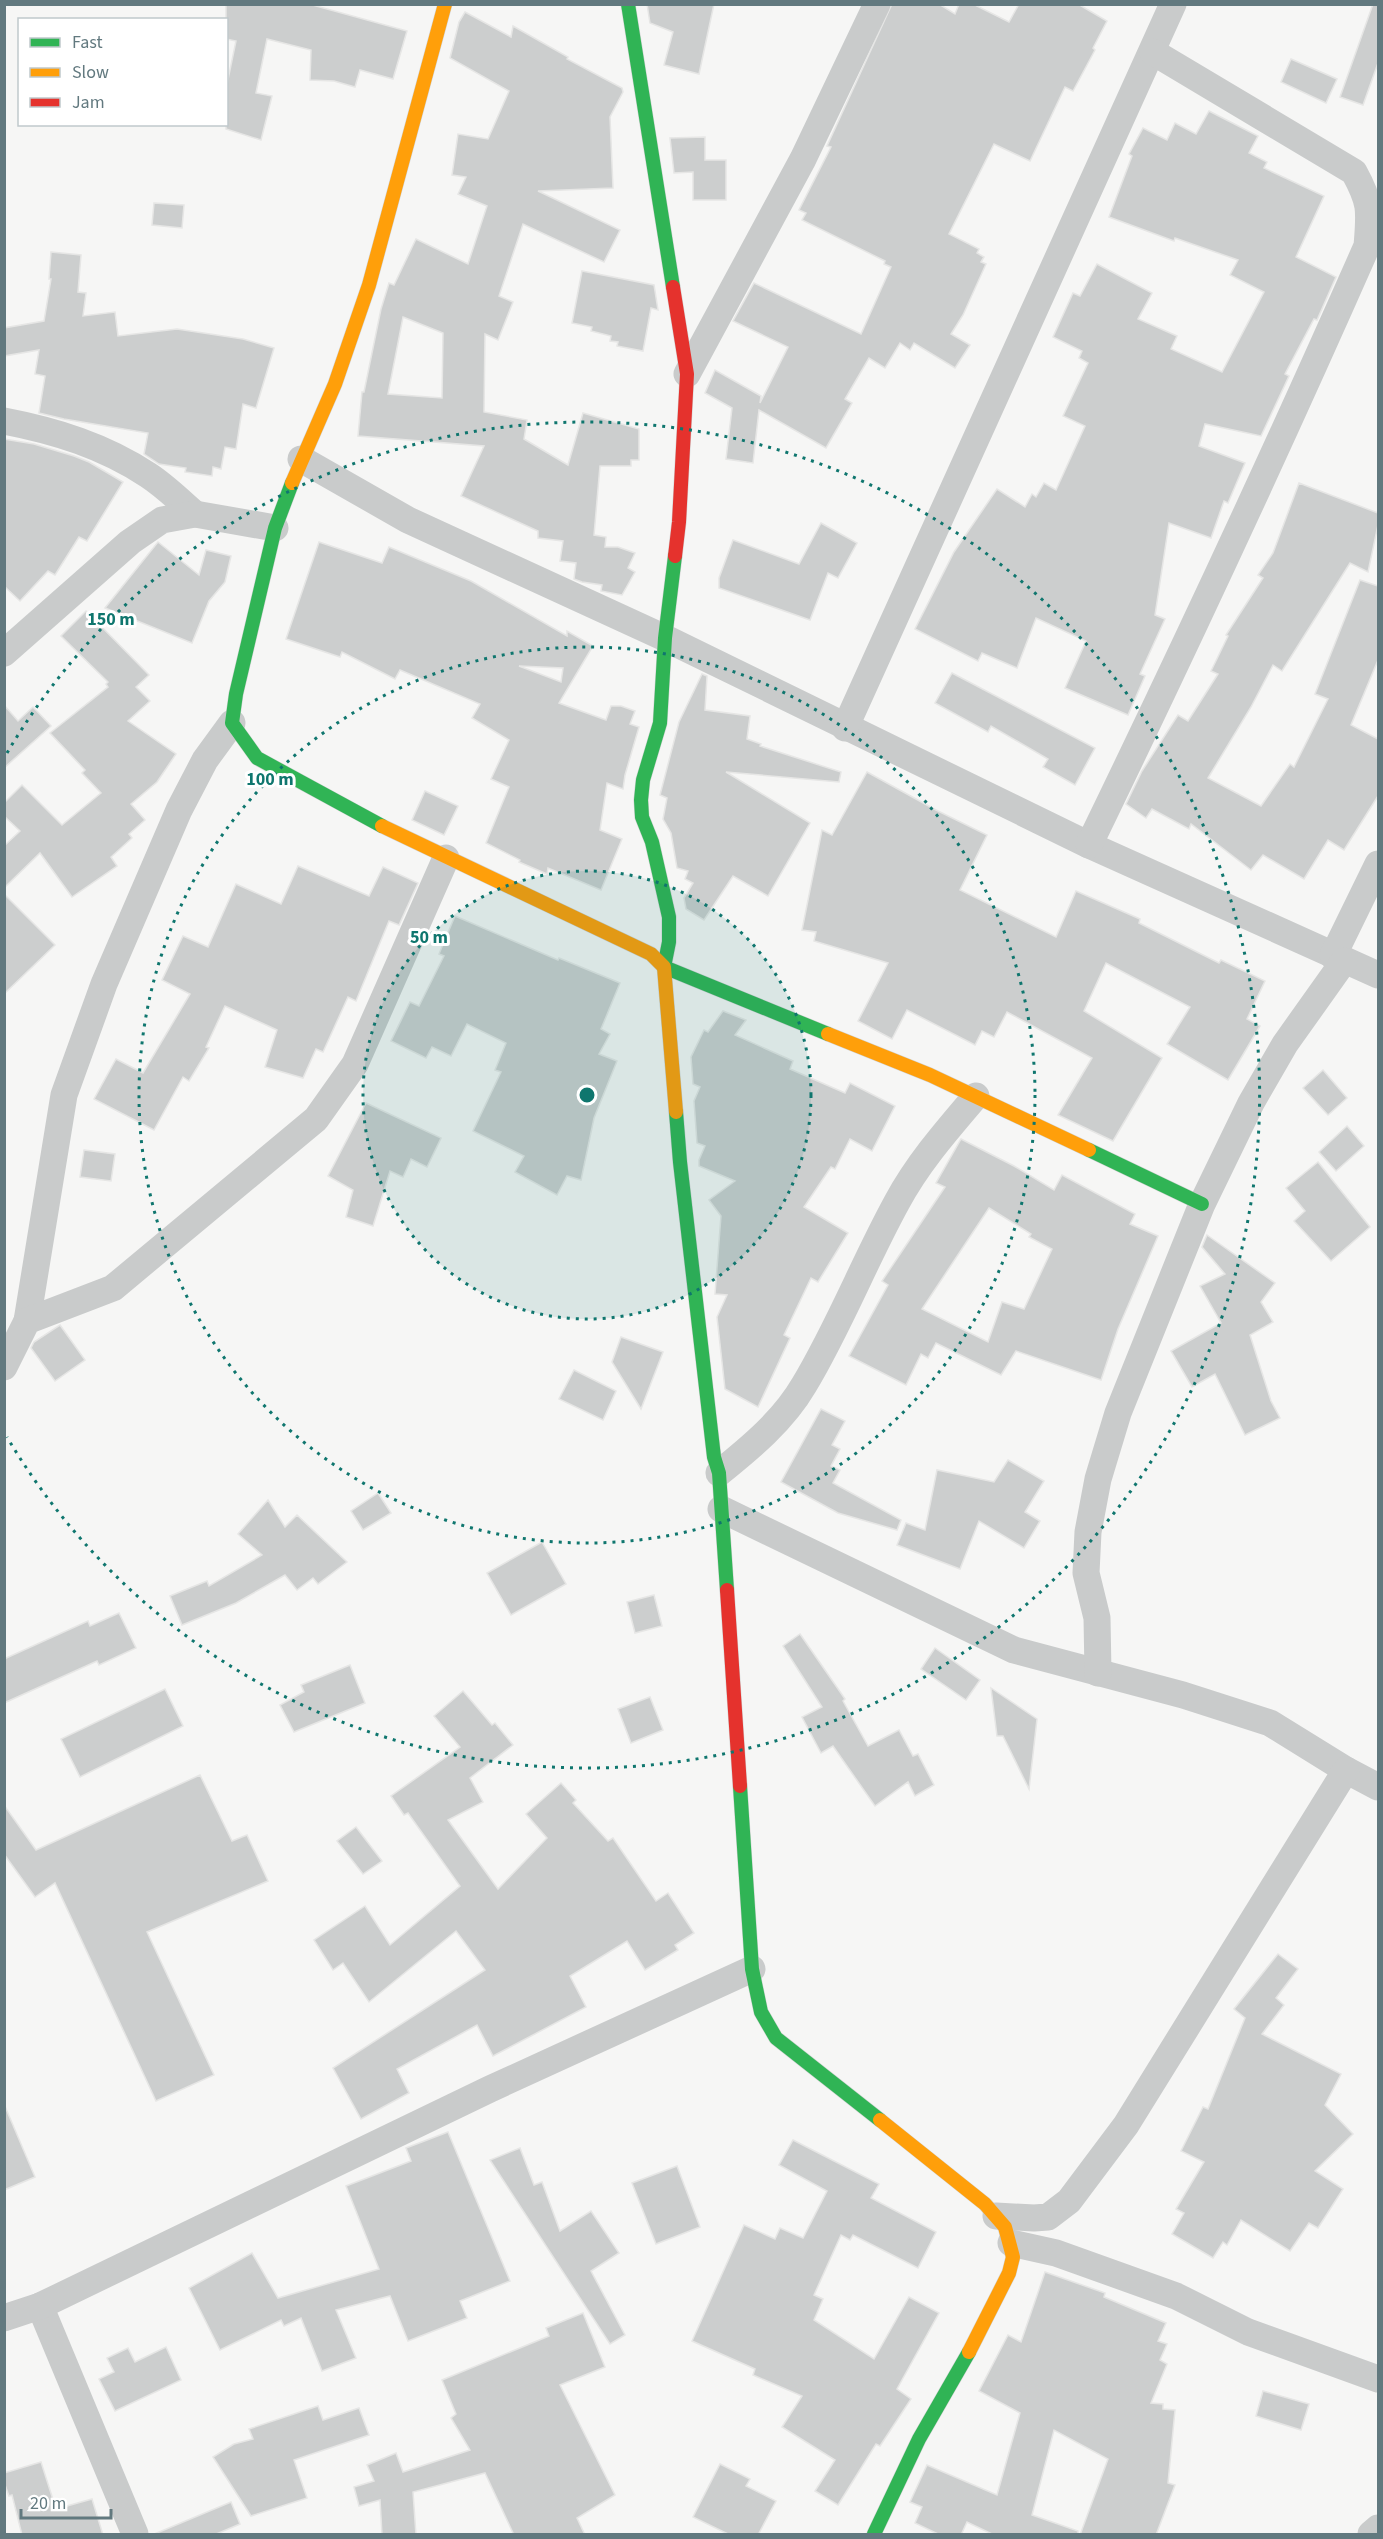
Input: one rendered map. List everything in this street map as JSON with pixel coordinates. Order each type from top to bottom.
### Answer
[{"type":"main road","points":[[445,4],[369,285],[335,384],[301,459],[274,528],[232,723],[257,758],[346,808],[446,858],[651,954],[664,967],[930,1075],[1202,1204]]},
{"type":"main road","points":[[628,4],[687,374],[679,522],[665,638],[660,723],[643,780],[642,817],[652,842],[669,917],[669,942],[664,967],[680,1162],[695,1301],[712,1447],[719,1473],[752,1969],[760,2012],[776,2038],[985,2204],[1005,2227],[1013,2257],[1009,2273],[976,2339],[919,2439],[874,2535]]},
{"type":"street","points":[[687,374],[803,159],[877,4]]},
{"type":"street","points":[[845,728],[1173,4]]},
{"type":"street","points":[[1089,846],[1300,399],[1367,246],[1369,220],[1367,197],[1354,172],[1153,52]]},
{"type":"street","points":[[4,421],[40,428],[94,445],[149,475],[195,514]]},
{"type":"street","points":[[301,459],[408,520],[665,638],[1089,846],[1378,975]]},
{"type":"street","points":[[4,653],[130,542],[162,520],[195,514],[274,528]]},
{"type":"street","points":[[4,1367],[27,1322],[64,1095],[104,984],[179,810],[205,760],[232,723]]},
{"type":"street","points":[[27,1322],[113,1288],[316,1119],[355,1064],[446,858]]},
{"type":"street","points":[[1098,1673],[1097,1618],[1086,1573],[1088,1532],[1098,1479],[1118,1413],[1202,1204],[1251,1103],[1339,958],[1378,864]]},
{"type":"street","points":[[719,1473],[753,1446],[804,1386],[897,1201],[936,1143],[976,1096]]},
{"type":"street","points":[[721,1509],[1014,1650],[1183,1695],[1270,1723],[1378,1787]]},
{"type":"street","points":[[996,2216],[1048,2217],[1069,2201],[1126,2125],[1346,1770]]},
{"type":"street","points":[[4,2318],[40,2306],[490,2089],[752,1969]]},
{"type":"street","points":[[1011,2243],[1056,2253],[1176,2296],[1248,2332],[1378,2379]]},
{"type":"street","points":[[40,2306],[135,2535]]},
{"type":"street","points":[[1371,2535],[1378,2528]]},
{"type":"building","points":[[226,4],[309,4],[407,31],[393,79],[360,70],[355,87],[334,81],[310,80],[311,50],[267,39],[256,93],[272,96],[261,140],[226,129],[228,126],[228,79],[236,41],[228,39],[228,18],[226,18]]},
{"type":"building","points":[[647,4],[714,4],[699,74],[664,65],[673,32],[650,23]]},
{"type":"building","points":[[892,4],[939,4],[955,14],[959,4],[973,4],[1009,22],[1019,4],[1078,4],[1107,21],[1093,48],[1095,50],[1073,91],[1065,87],[1030,161],[994,144],[949,234],[979,249],[977,253],[984,257],[981,262],[986,264],[963,315],[951,334],[970,345],[955,368],[914,343],[910,350],[900,343],[885,368],[869,358],[845,399],[852,403],[826,448],[759,410],[753,463],[726,459],[732,408],[705,393],[715,370],[761,396],[760,403],[788,347],[733,321],[754,283],[861,334],[891,267],[884,264],[885,261],[802,220],[806,213],[799,210],[831,147],[827,146]]},
{"type":"building","points":[[1373,4],[1378,4],[1378,63],[1363,105],[1340,97]]},
{"type":"building","points":[[465,12],[511,37],[513,26],[568,57],[567,59],[622,88],[623,92],[610,117],[613,188],[538,191],[620,230],[604,262],[523,224],[499,296],[513,302],[498,340],[485,334],[484,412],[527,420],[524,439],[568,465],[583,413],[639,429],[639,460],[631,460],[631,466],[600,466],[594,535],[606,537],[605,547],[618,547],[635,553],[628,568],[635,572],[622,595],[601,591],[602,585],[574,579],[576,563],[560,561],[563,541],[538,538],[538,531],[461,496],[484,446],[358,436],[362,392],[364,392],[381,309],[389,283],[394,285],[416,239],[468,264],[487,206],[458,194],[466,177],[452,175],[458,134],[488,139],[509,91],[450,58],[459,22]],"holes":[[[403,317],[443,333],[442,398],[388,394]]]},
{"type":"building","points":[[1291,59],[1337,79],[1326,103],[1281,82]]},
{"type":"building","points":[[1209,111],[1258,136],[1249,153],[1267,162],[1264,168],[1324,196],[1296,257],[1336,277],[1317,320],[1314,319],[1285,374],[1289,376],[1261,436],[1205,424],[1199,446],[1245,463],[1228,503],[1224,501],[1211,538],[1169,523],[1155,615],[1165,619],[1140,674],[1145,676],[1128,715],[1065,688],[1086,641],[1036,618],[1017,668],[982,653],[978,661],[915,629],[954,552],[997,489],[1025,507],[1032,494],[1036,497],[1044,483],[1056,490],[1085,426],[1063,416],[1088,363],[1079,358],[1082,351],[1053,337],[1073,293],[1080,296],[1097,264],[1152,293],[1138,319],[1177,336],[1171,349],[1222,372],[1264,292],[1230,275],[1238,260],[1175,238],[1174,241],[1109,217],[1132,156],[1129,154],[1143,128],[1167,140],[1175,123],[1196,134]]},
{"type":"building","points":[[705,137],[705,160],[726,160],[726,200],[693,200],[693,172],[674,173],[670,138]]},
{"type":"building","points":[[154,203],[184,205],[182,228],[152,225]]},
{"type":"building","points":[[51,252],[81,255],[78,292],[86,293],[83,316],[115,312],[118,336],[177,329],[243,339],[274,348],[256,408],[243,404],[236,449],[225,447],[221,469],[213,467],[212,476],[185,472],[186,468],[159,464],[144,454],[148,433],[39,413],[45,376],[35,374],[39,350],[4,356],[4,328],[44,321],[51,279],[49,279]]},
{"type":"building","points":[[582,271],[654,285],[658,310],[651,308],[643,351],[617,346],[618,342],[610,341],[611,336],[591,331],[592,327],[572,323]]},
{"type":"building","points":[[4,439],[34,444],[74,456],[123,482],[87,541],[79,537],[55,575],[48,571],[20,601],[4,586]]},
{"type":"building","points":[[1299,483],[1378,513],[1378,525],[1368,572],[1350,563],[1282,671],[1273,665],[1251,707],[1208,778],[1261,806],[1290,764],[1294,767],[1328,699],[1315,694],[1360,580],[1378,586],[1378,660],[1351,725],[1378,739],[1378,796],[1344,850],[1328,840],[1304,879],[1263,855],[1251,870],[1191,824],[1189,829],[1152,809],[1146,818],[1126,804],[1142,771],[1178,715],[1188,721],[1218,674],[1211,671],[1228,636],[1226,635],[1263,578],[1258,575],[1273,553]]},
{"type":"building","points":[[821,523],[857,543],[838,578],[828,573],[810,620],[719,588],[719,578],[733,540],[799,564]]},
{"type":"building","points":[[158,542],[199,575],[206,550],[231,556],[225,582],[209,601],[192,643],[105,608]]},
{"type":"building","points":[[319,542],[382,563],[389,547],[471,581],[567,636],[567,631],[593,646],[559,703],[606,720],[611,706],[621,706],[635,711],[630,724],[639,727],[623,789],[607,783],[600,830],[622,839],[601,890],[548,868],[547,874],[519,862],[520,860],[486,843],[509,787],[491,779],[509,740],[472,718],[480,704],[400,670],[395,679],[342,652],[340,657],[286,639]],"holes":[[[519,666],[563,668],[561,682]]]},
{"type":"building","points":[[86,611],[149,675],[136,687],[150,701],[128,721],[176,754],[157,782],[131,804],[145,820],[129,834],[132,838],[111,857],[117,866],[72,897],[40,853],[4,888],[4,846],[20,831],[4,816],[4,803],[22,785],[62,825],[101,793],[82,773],[85,770],[50,733],[108,687],[106,684],[108,682],[61,636]]},
{"type":"building","points":[[952,673],[1095,748],[1075,785],[1043,767],[1048,759],[991,726],[988,732],[935,703]]},
{"type":"building","points":[[702,674],[707,676],[705,710],[750,716],[747,739],[761,744],[760,746],[841,772],[839,782],[726,772],[810,823],[768,896],[733,876],[704,920],[686,909],[684,898],[693,883],[685,879],[688,871],[677,868],[671,833],[663,819],[667,798],[660,795],[679,722]]},
{"type":"building","points":[[4,705],[18,721],[33,707],[51,726],[4,768]]},
{"type":"building","points":[[867,772],[987,835],[960,890],[1056,937],[1076,891],[1140,919],[1139,923],[1219,963],[1221,960],[1265,981],[1247,1019],[1260,1026],[1228,1080],[1167,1044],[1190,1007],[1106,963],[1084,1011],[1162,1058],[1113,1141],[1058,1115],[1092,1058],[1007,1012],[994,1037],[982,1031],[975,1045],[907,1010],[892,1039],[858,1021],[888,963],[814,941],[816,932],[802,930],[822,830],[832,835]]},
{"type":"building","points":[[425,791],[458,806],[444,835],[412,820]]},
{"type":"building","points":[[298,866],[369,896],[383,867],[418,883],[399,925],[389,921],[356,1001],[348,997],[323,1052],[316,1049],[303,1078],[265,1067],[277,1030],[225,1006],[206,1047],[209,1048],[189,1081],[183,1077],[154,1130],[94,1099],[116,1059],[143,1073],[190,994],[162,980],[183,936],[208,947],[236,884],[281,904]]},
{"type":"building","points":[[4,894],[55,945],[4,994]]},
{"type":"building","points":[[455,916],[558,960],[559,958],[620,983],[601,1029],[610,1034],[599,1054],[617,1061],[594,1118],[581,1180],[567,1176],[557,1195],[515,1172],[524,1156],[473,1131],[501,1072],[495,1070],[506,1043],[467,1024],[451,1056],[432,1047],[426,1058],[391,1041],[410,1002],[419,1006],[444,956],[439,954]]},
{"type":"building","points":[[723,1011],[746,1020],[735,1035],[793,1061],[790,1069],[845,1093],[850,1083],[895,1106],[872,1151],[850,1139],[835,1169],[831,1167],[804,1207],[848,1233],[818,1282],[811,1278],[784,1335],[790,1338],[758,1407],[725,1389],[717,1317],[727,1295],[715,1294],[721,1216],[709,1200],[735,1181],[699,1166],[705,1146],[697,1143],[694,1101],[700,1087],[693,1084],[691,1057],[704,1030],[708,1032]]},
{"type":"building","points":[[1323,1070],[1347,1098],[1328,1115],[1303,1088]]},
{"type":"building","points":[[366,1103],[441,1138],[427,1167],[411,1159],[403,1177],[390,1171],[373,1226],[346,1217],[353,1190],[328,1176]]},
{"type":"building","points":[[1347,1126],[1364,1146],[1336,1171],[1319,1152]]},
{"type":"building","points":[[961,1139],[1014,1166],[1054,1190],[1062,1175],[1135,1214],[1130,1224],[1158,1236],[1118,1329],[1101,1380],[1016,1351],[1001,1375],[936,1343],[928,1358],[921,1354],[906,1385],[849,1356],[888,1285],[882,1281],[945,1187],[936,1183]],"holes":[[[989,1208],[1031,1234],[1029,1237],[1052,1249],[1024,1309],[1002,1302],[988,1342],[922,1309]]]},
{"type":"building","points":[[84,1150],[115,1154],[111,1181],[80,1177]]},
{"type":"building","points":[[1318,1162],[1370,1227],[1331,1261],[1294,1221],[1305,1211],[1286,1188]]},
{"type":"building","points":[[1207,1235],[1275,1283],[1261,1302],[1273,1322],[1250,1335],[1271,1401],[1280,1418],[1245,1435],[1215,1374],[1192,1387],[1171,1351],[1221,1323],[1200,1286],[1225,1274],[1202,1247]]},
{"type":"building","points":[[60,1325],[85,1360],[55,1381],[31,1348],[34,1342]]},
{"type":"building","points":[[621,1337],[663,1352],[641,1409],[612,1362]]},
{"type":"building","points":[[574,1370],[616,1391],[603,1420],[559,1399]]},
{"type":"building","points":[[821,1409],[845,1421],[832,1445],[840,1449],[831,1466],[840,1470],[833,1483],[901,1520],[897,1530],[838,1513],[781,1482]]},
{"type":"building","points":[[1008,1460],[1044,1481],[1025,1512],[1040,1521],[1024,1548],[979,1521],[960,1569],[897,1545],[906,1523],[925,1530],[937,1470],[994,1482]]},
{"type":"building","points":[[378,1493],[391,1513],[363,1530],[351,1511]]},
{"type":"building","points":[[268,1500],[285,1527],[297,1515],[347,1562],[318,1584],[313,1578],[297,1590],[285,1575],[236,1603],[182,1625],[170,1596],[207,1581],[209,1586],[262,1555],[238,1534]]},
{"type":"building","points":[[542,1542],[566,1584],[511,1615],[487,1573]]},
{"type":"building","points":[[654,1595],[662,1626],[635,1633],[627,1602]]},
{"type":"building","points":[[119,1613],[136,1648],[99,1665],[97,1661],[4,1703],[4,1659],[88,1621],[90,1626]]},
{"type":"building","points":[[800,1634],[845,1699],[843,1701],[868,1746],[899,1730],[913,1756],[918,1754],[934,1785],[915,1796],[908,1782],[875,1806],[833,1746],[821,1753],[802,1717],[822,1707],[783,1646]]},
{"type":"building","points":[[935,1648],[980,1680],[966,1700],[921,1669]]},
{"type":"building","points":[[350,1665],[365,1703],[294,1732],[280,1705],[304,1692],[301,1685]]},
{"type":"building","points":[[991,1688],[1037,1719],[1029,1789],[1003,1736],[997,1736]]},
{"type":"building","points":[[165,1689],[183,1726],[80,1777],[61,1739]]},
{"type":"building","points":[[463,1691],[492,1725],[495,1723],[513,1745],[470,1778],[483,1802],[448,1820],[498,1889],[547,1838],[526,1814],[561,1783],[576,1800],[573,1803],[608,1841],[613,1838],[656,1901],[668,1893],[694,1933],[675,1945],[678,1950],[645,1970],[627,1941],[570,1976],[586,2007],[493,2056],[477,2025],[397,2069],[409,2093],[361,2119],[333,2068],[485,1970],[456,1931],[369,2002],[343,1963],[333,1970],[314,1940],[365,1906],[390,1945],[460,1886],[408,1813],[404,1815],[391,1796],[460,1747],[434,1716]]},
{"type":"building","points":[[650,1697],[663,1730],[631,1743],[618,1709]]},
{"type":"building","points":[[200,1775],[232,1841],[247,1835],[268,1881],[147,1932],[214,2075],[156,2101],[55,1883],[35,1897],[4,1854],[4,1805],[36,1850]]},
{"type":"building","points":[[356,1827],[382,1861],[363,1874],[337,1841]]},
{"type":"building","points":[[1278,1954],[1298,1969],[1276,1998],[1284,2005],[1262,2034],[1341,2074],[1325,2105],[1353,2134],[1315,2171],[1343,2189],[1318,2228],[1309,2223],[1290,2251],[1241,2220],[1227,2245],[1223,2242],[1213,2258],[1172,2234],[1184,2213],[1176,2209],[1204,2162],[1181,2151],[1203,2107],[1208,2109],[1245,2018],[1234,2009]]},
{"type":"building","points":[[4,2104],[35,2177],[4,2190]]},
{"type":"building","points":[[448,2132],[510,2281],[460,2301],[467,2318],[408,2341],[390,2296],[336,2310],[356,2358],[322,2371],[301,2318],[284,2326],[281,2320],[220,2350],[189,2288],[252,2253],[278,2298],[379,2269],[346,2186],[411,2161],[406,2148]]},
{"type":"building","points":[[793,2140],[879,2184],[871,2198],[936,2232],[918,2268],[853,2235],[850,2240],[841,2235],[814,2295],[823,2299],[814,2320],[874,2359],[909,2297],[939,2313],[897,2389],[911,2399],[880,2446],[876,2444],[838,2505],[815,2491],[835,2460],[782,2427],[802,2396],[753,2375],[755,2369],[692,2341],[744,2225],[775,2239],[780,2228],[803,2238],[827,2191],[779,2165]]},
{"type":"building","points":[[520,2148],[534,2185],[542,2182],[560,2231],[591,2211],[619,2253],[591,2271],[625,2335],[610,2344],[490,2160]]},
{"type":"building","points":[[677,2166],[700,2227],[656,2244],[632,2183]]},
{"type":"building","points":[[1045,2272],[1105,2293],[1104,2297],[1166,2323],[1158,2341],[1167,2344],[1160,2360],[1167,2364],[1151,2403],[1163,2404],[1163,2409],[1175,2410],[1168,2483],[1175,2485],[1156,2535],[1080,2535],[1108,2459],[1054,2430],[1032,2515],[1078,2531],[1078,2535],[994,2535],[967,2522],[961,2535],[940,2535],[915,2523],[922,2507],[910,2502],[927,2465],[997,2495],[1020,2413],[979,2391],[1008,2335],[1021,2342]]},
{"type":"building","points":[[583,2313],[605,2367],[560,2385],[615,2495],[577,2518],[585,2535],[514,2535],[485,2473],[413,2492],[416,2535],[382,2535],[380,2500],[359,2506],[354,2487],[374,2481],[367,2465],[396,2453],[403,2472],[470,2450],[451,2418],[456,2414],[442,2380],[549,2336],[546,2328]]},
{"type":"building","points":[[166,2347],[181,2380],[115,2411],[99,2379],[114,2372],[107,2358],[128,2348],[135,2362]]},
{"type":"building","points":[[1263,2391],[1309,2404],[1301,2430],[1256,2416]]},
{"type":"building","points":[[318,2406],[323,2420],[359,2408],[369,2435],[294,2460],[307,2498],[251,2516],[213,2457],[234,2444],[253,2439],[249,2429]]},
{"type":"building","points":[[41,2462],[56,2509],[92,2499],[103,2535],[22,2535],[12,2495],[9,2496],[4,2482],[4,2473]]},
{"type":"building","points":[[720,2464],[750,2479],[746,2486],[776,2501],[758,2535],[730,2535],[693,2517]]},
{"type":"building","points":[[231,2502],[240,2524],[214,2535],[152,2535]]},
{"type":"traffic: fast","points":[[628,4],[673,287]]},
{"type":"traffic: fast","points":[[292,483],[275,528],[236,694],[232,723],[257,758],[382,826]]},
{"type":"traffic: fast","points":[[675,556],[665,638],[660,723],[643,780],[641,800],[642,817],[652,842],[669,917],[669,942],[664,967],[828,1034]]},
{"type":"traffic: fast","points":[[676,1112],[714,1457],[719,1473],[727,1590]]},
{"type":"traffic: fast","points":[[1089,1150],[1202,1204]]},
{"type":"traffic: fast","points":[[740,1786],[752,1969],[761,2012],[776,2038],[880,2120]]},
{"type":"traffic: fast","points":[[874,2534],[919,2439],[969,2352]]},
{"type":"traffic: slow","points":[[292,483],[335,384],[369,285],[445,4]]},
{"type":"traffic: slow","points":[[382,826],[651,954],[664,967],[676,1112]]},
{"type":"traffic: slow","points":[[828,1034],[930,1075],[1089,1150]]},
{"type":"traffic: slow","points":[[880,2120],[985,2204],[1005,2227],[1013,2257],[1009,2273],[969,2352]]},
{"type":"traffic: jam","points":[[673,287],[687,374],[675,556]]},
{"type":"traffic: jam","points":[[727,1590],[740,1786]]}]
